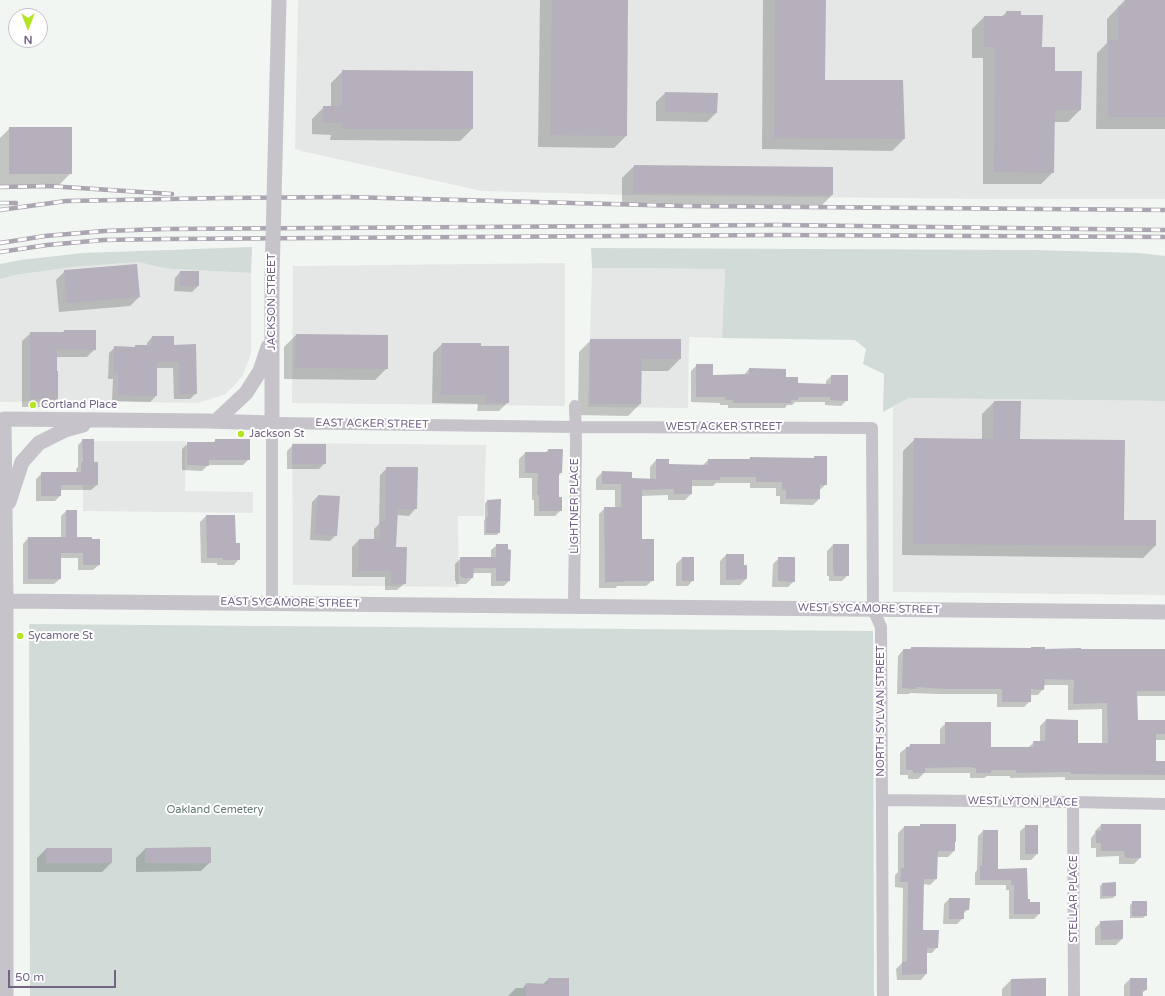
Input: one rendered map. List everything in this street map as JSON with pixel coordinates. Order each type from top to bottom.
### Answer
[{"type":"street","name":"JACKSON STREET","points":[[272,603],[272,279],[279,0]]},
{"type":"street","points":[[216,421],[246,393],[260,371],[272,335]]},
{"type":"street","name":"LIGHTNER PLACE","points":[[574,606],[575,406]]},
{"type":"street","points":[[2,419],[6,601],[3,668],[3,915],[6,996]]},
{"type":"street","name":"EAST ACKER STREET","points":[[2,419],[576,427]]},
{"type":"street","points":[[5,517],[22,462],[39,443],[65,430],[99,420]]},
{"type":"street","name":"WEST ACKER STREET","points":[[576,427],[872,428]]},
{"type":"street","name":"NORTH SYLVAN STREET","points":[[872,428],[873,609],[881,627],[883,996]]},
{"type":"street","name":"EAST SYCAMORE STREET","points":[[6,601],[574,606]]},
{"type":"street","name":"WEST SYCAMORE STREET","points":[[574,606],[1165,612]]},
{"type":"street","name":"WEST LYTON PLACE","points":[[882,800],[1165,804]]},
{"type":"street","name":"STELLAR PLACE","points":[[1073,802],[1074,996]]},
{"type":"shaded area","points":[[298,0],[1165,0],[1165,199],[980,199],[630,195],[482,191],[301,151],[295,149]]},
{"type":"shaded area","points":[[139,262],[172,269],[251,273],[251,354],[243,375],[234,386],[224,395],[197,403],[68,401],[0,402],[0,279],[15,275],[73,267]]},
{"type":"shaded area","points":[[565,263],[565,406],[292,403],[293,266]]},
{"type":"shaded area","points":[[592,268],[725,269],[722,338],[689,337],[688,408],[588,407]]},
{"type":"shaded area","points":[[909,398],[1165,401],[1165,595],[893,592],[893,407]]},
{"type":"shaded area","points":[[83,441],[186,441],[185,491],[253,492],[253,513],[83,511]]},
{"type":"shaded area","points":[[292,443],[486,445],[484,516],[458,516],[459,587],[293,585]]},
{"type":"green space","points":[[252,247],[251,273],[172,269],[139,262],[73,267],[15,275],[0,279],[0,264],[21,260],[83,253]]},
{"type":"green space","points":[[591,248],[1033,250],[1139,253],[1165,256],[1165,401],[909,398],[883,412],[884,374],[863,364],[866,349],[855,340],[722,338],[725,269],[592,268]]},
{"type":"green space","name":"Oakland Cemetery","points":[[29,624],[873,631],[874,996],[30,996]]},
{"type":"building","points":[[552,0],[628,0],[627,136],[550,135]]},
{"type":"building","points":[[775,0],[826,0],[825,80],[903,80],[905,139],[774,138]]},
{"type":"building","points":[[1125,0],[1165,0],[1165,117],[1108,117],[1108,40],[1118,40],[1118,6],[1125,7]]},
{"type":"building","points":[[1006,11],[1021,11],[1021,15],[1043,15],[1042,47],[1055,47],[1055,71],[1082,71],[1081,110],[1055,110],[1054,173],[994,172],[995,47],[984,47],[984,16],[1006,16]]},
{"type":"building","points":[[342,70],[473,71],[473,129],[342,129],[342,123],[323,123],[323,106],[342,106]]},
{"type":"building","points":[[665,92],[718,93],[717,113],[665,112]]},
{"type":"building","points":[[9,127],[72,127],[72,174],[9,174]]},
{"type":"building","points":[[634,165],[833,167],[833,195],[633,193]]},
{"type":"building","points":[[137,264],[140,297],[67,303],[64,270]]},
{"type":"building","points":[[180,271],[199,271],[199,286],[180,286]]},
{"type":"building","points":[[64,330],[96,330],[96,350],[57,349],[58,399],[30,399],[30,332],[64,332]]},
{"type":"building","points":[[296,334],[388,335],[388,369],[295,368]]},
{"type":"building","points":[[152,336],[174,336],[174,345],[196,344],[197,394],[179,394],[179,362],[157,362],[157,396],[118,395],[118,373],[114,373],[114,346],[135,347],[135,345],[152,345]]},
{"type":"building","points":[[590,339],[681,339],[681,359],[642,359],[641,404],[590,404]]},
{"type":"building","points":[[442,343],[481,343],[481,346],[509,346],[509,403],[486,403],[486,395],[441,395]]},
{"type":"building","points":[[696,364],[713,364],[713,375],[749,374],[749,368],[786,369],[786,377],[798,377],[798,383],[831,384],[831,375],[848,375],[848,401],[830,400],[830,397],[798,397],[798,400],[791,400],[791,403],[733,403],[733,400],[725,400],[725,397],[696,397]]},
{"type":"building","points":[[994,401],[1021,401],[1020,439],[1125,440],[1124,520],[1156,520],[1156,546],[913,544],[914,438],[993,439]]},
{"type":"building","points":[[82,439],[94,439],[94,462],[98,462],[98,485],[61,485],[61,496],[41,496],[41,472],[81,472],[81,462],[83,462]]},
{"type":"building","points":[[215,439],[250,439],[250,460],[209,460],[209,466],[187,465],[187,442],[215,442]]},
{"type":"building","points":[[292,444],[326,444],[326,464],[292,464]]},
{"type":"building","points":[[548,449],[563,449],[562,473],[559,473],[559,497],[562,497],[562,511],[539,511],[539,495],[537,495],[538,473],[525,473],[525,452],[548,452]]},
{"type":"building","points":[[814,456],[827,456],[827,485],[820,485],[820,499],[786,499],[786,490],[782,490],[782,482],[756,482],[756,477],[720,477],[720,480],[692,480],[692,494],[674,494],[674,489],[642,490],[642,539],[654,539],[654,581],[605,582],[604,507],[621,507],[621,484],[602,484],[602,471],[632,472],[632,478],[656,479],[656,459],[669,459],[669,464],[708,465],[708,459],[750,459],[750,457],[814,458]]},
{"type":"building","points":[[386,467],[418,467],[417,509],[398,509],[396,547],[407,547],[406,584],[392,584],[391,571],[358,571],[359,539],[380,539],[381,521],[386,521]]},
{"type":"building","points":[[318,495],[340,496],[337,536],[315,534]]},
{"type":"building","points":[[501,499],[500,533],[486,533],[486,517],[488,517],[487,500]]},
{"type":"building","points":[[66,510],[77,510],[77,537],[92,537],[92,539],[100,539],[100,565],[83,565],[83,553],[61,553],[61,579],[28,579],[28,537],[66,537]]},
{"type":"building","points":[[206,515],[235,515],[236,543],[240,543],[240,560],[207,558]]},
{"type":"building","points":[[496,544],[508,544],[508,549],[511,550],[510,581],[496,581],[496,568],[474,568],[473,578],[461,578],[460,557],[496,557]]},
{"type":"building","points":[[833,544],[849,544],[849,576],[834,576]]},
{"type":"building","points":[[726,554],[744,554],[744,565],[747,565],[747,579],[726,580]]},
{"type":"building","points":[[682,557],[694,557],[694,581],[682,581]]},
{"type":"building","points":[[778,557],[795,557],[795,582],[778,581]]},
{"type":"building","points":[[911,647],[1165,649],[1165,691],[1137,691],[1138,720],[1165,720],[1165,734],[1156,734],[1156,761],[1165,761],[1165,775],[1071,774],[1071,772],[1016,773],[1016,770],[991,770],[991,773],[976,773],[976,768],[968,767],[925,768],[925,773],[913,773],[913,770],[906,770],[906,747],[910,747],[910,744],[945,744],[945,722],[991,722],[991,747],[1034,747],[1033,741],[1045,741],[1046,719],[1078,720],[1078,743],[1108,743],[1107,703],[1073,704],[1074,680],[1045,679],[1044,690],[1031,689],[1031,702],[1002,702],[1002,689],[902,688],[903,649],[911,649]]},
{"type":"building","points":[[920,824],[956,824],[955,851],[938,851],[937,879],[924,879],[923,930],[939,930],[938,948],[927,948],[927,974],[902,975],[902,962],[907,962],[908,882],[900,882],[901,868],[904,868],[904,826],[920,826]]},
{"type":"building","points":[[1101,824],[1141,824],[1141,858],[1125,858],[1124,851],[1101,851],[1101,843],[1096,843],[1096,831],[1101,831]]},
{"type":"building","points":[[1025,825],[1038,825],[1038,854],[1025,854]]},
{"type":"building","points":[[983,830],[998,830],[998,869],[1027,868],[1028,899],[1030,899],[1030,902],[1040,902],[1040,914],[1014,914],[1014,885],[1011,885],[1011,880],[980,880]]},
{"type":"building","points":[[211,847],[211,863],[145,863],[145,848]]},
{"type":"building","points":[[46,848],[112,848],[112,863],[46,863]]},
{"type":"building","points":[[1116,882],[1116,896],[1102,896],[1102,883]]},
{"type":"building","points":[[949,898],[970,898],[969,910],[964,910],[964,919],[949,919]]},
{"type":"building","points":[[1132,901],[1147,901],[1147,916],[1132,916]]},
{"type":"building","points":[[1123,920],[1123,939],[1101,940],[1100,921]]},
{"type":"building","points":[[548,978],[569,978],[569,996],[526,996],[526,983],[548,984]]},
{"type":"building","points":[[1046,978],[1046,996],[1011,996],[1011,979]]},
{"type":"building","points":[[1130,978],[1147,978],[1147,990],[1142,990],[1143,996],[1130,996]]},
{"type":"railway","points":[[0,187],[48,186],[172,194]]},
{"type":"railway","points":[[0,210],[66,201],[348,197],[684,206],[1165,210]]},
{"type":"railway","points":[[0,203],[16,203]]},
{"type":"railway","points":[[0,243],[45,236],[104,231],[165,229],[779,225],[1165,230]]},
{"type":"railway","points":[[0,252],[47,245],[103,240],[166,239],[779,235],[1165,237]]},
{"type":"place","name":"Cortland Place","points":[[33,405]]},
{"type":"place","name":"Jackson St","points":[[241,434]]},
{"type":"place","name":"Sycamore St","points":[[20,636]]}]
